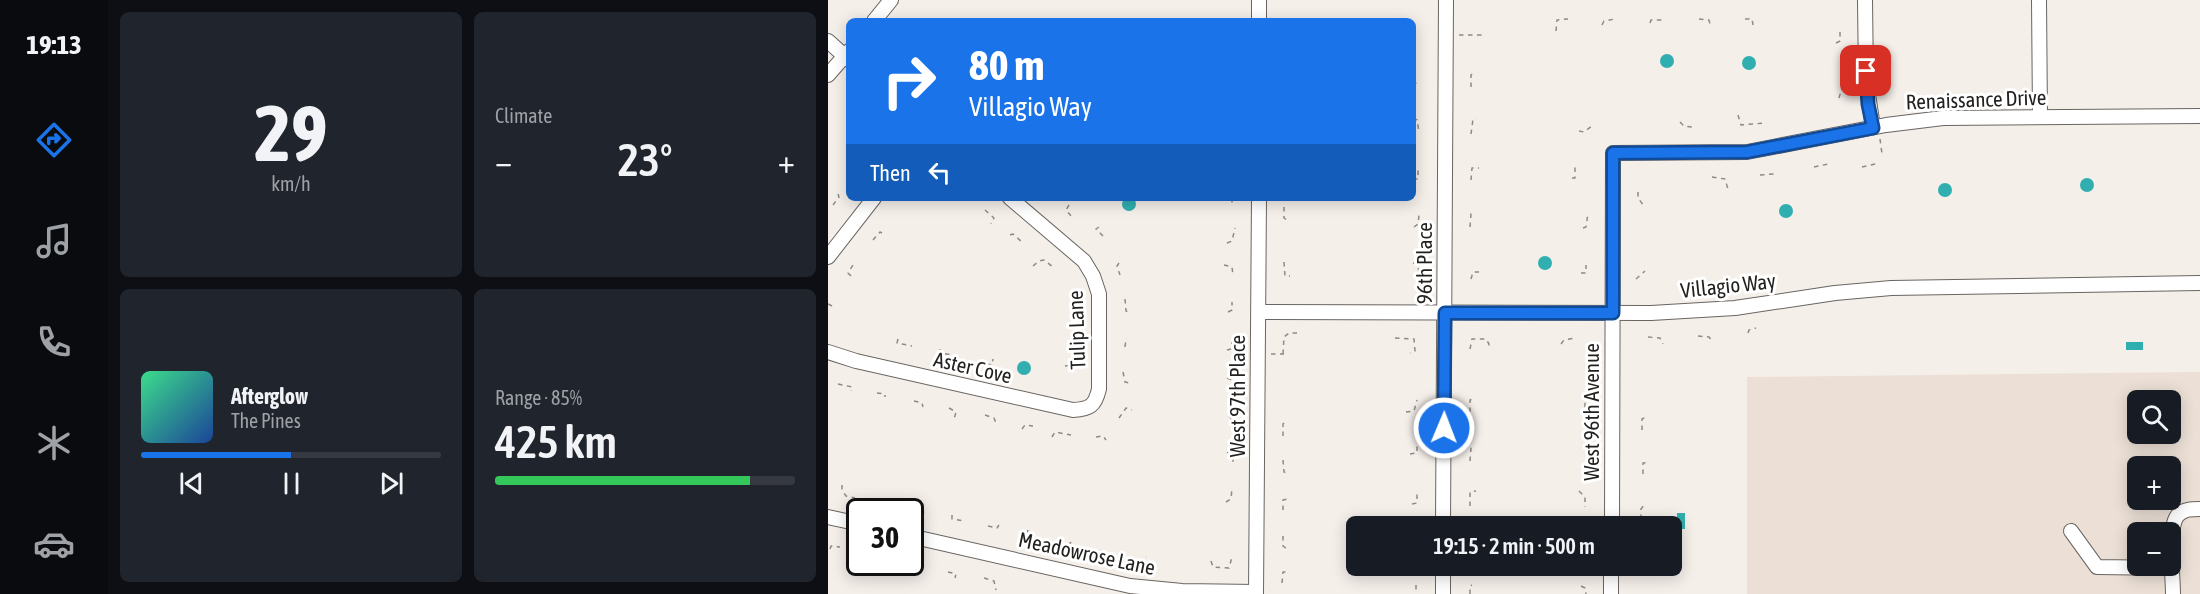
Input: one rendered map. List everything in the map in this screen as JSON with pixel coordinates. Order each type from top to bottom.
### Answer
[{"type":"street","points":[[876,18],[891,0]]},
{"type":"street","points":[[1259,0],[1259,18]]},
{"type":"street","name":"96th Place","points":[[1443,516],[1446,0]]},
{"type":"street","points":[[1865,0],[1866,81],[1876,133]]},
{"type":"street","points":[[2039,0],[2040,117]]},
{"type":"street","points":[[828,41],[846,54]]},
{"type":"street","points":[[828,75],[846,58]]},
{"type":"street","name":"Renaissance Drive","points":[[1613,153],[1747,152],[1876,133],[1943,118],[2200,116]]},
{"type":"street","name":"West 96th Avenue","points":[[1612,516],[1613,153]]},
{"type":"street","points":[[828,257],[872,201]]},
{"type":"street","name":"Tulip Lane","points":[[1013,201],[1083,261],[1093,276],[1100,294],[1099,389]]},
{"type":"street","name":"West 97th Place","points":[[1256,593],[1259,201]]},
{"type":"street","name":"Villagio Way","points":[[1259,312],[1671,312],[1735,308],[1835,293],[1891,288],[2200,283]]},
{"type":"street","name":"Aster Cove","points":[[828,352],[856,362],[1073,410],[1084,410],[1092,406],[1097,400],[1099,389]]},
{"type":"street","points":[[2174,522],[2184,510],[2200,509]]},
{"type":"street","points":[[828,517],[846,521]]},
{"type":"street","points":[[2071,531],[2097,567],[2127,567]]},
{"type":"street","name":"Meadowrose Lane","points":[[924,539],[1130,586],[1182,591],[1256,593]]},
{"type":"street","points":[[1443,576],[1443,594]]},
{"type":"street","points":[[1611,576],[1611,594]]},
{"type":"street","points":[[2172,576],[2173,594]]},
{"type":"path","points":[[1556,31],[1557,20],[1568,19]]},
{"type":"path","points":[[1745,19],[1752,19],[1753,25]]},
{"type":"path","points":[[1602,25],[1604,21],[1615,20]]},
{"type":"path","points":[[1650,23],[1651,20],[1665,20]]},
{"type":"path","points":[[1699,20],[1709,20],[1710,24]]},
{"type":"path","points":[[1836,43],[1840,41],[1840,31]]},
{"type":"path","points":[[1446,34],[1483,35]]},
{"type":"path","points":[[1471,87],[1471,75],[1474,72]]},
{"type":"path","points":[[1839,98],[1843,84]]},
{"type":"path","points":[[1738,116],[1741,125],[1765,123]]},
{"type":"path","points":[[1471,134],[1471,122],[1476,119]]},
{"type":"path","points":[[1416,120],[1419,132]]},
{"type":"path","points":[[1680,122],[1684,126],[1692,127]]},
{"type":"path","points":[[1579,131],[1584,132],[1592,126]]},
{"type":"path","points":[[1876,133],[1882,154]]},
{"type":"path","points":[[1862,167],[1878,163]]},
{"type":"path","points":[[1572,178],[1575,178],[1575,164]]},
{"type":"path","points":[[1814,167],[1828,164],[1830,167]]},
{"type":"path","points":[[1416,179],[1418,179],[1418,166]]},
{"type":"path","points":[[1471,180],[1472,168],[1479,168]]},
{"type":"path","points":[[1760,175],[1773,174],[1774,177]]},
{"type":"path","points":[[1712,177],[1725,179],[1728,189]]},
{"type":"path","points":[[1638,192],[1638,198],[1644,206]]},
{"type":"path","points":[[832,205],[839,197],[838,194]]},
{"type":"path","points":[[1069,205],[1066,210],[1072,218]]},
{"type":"path","points":[[1284,207],[1284,218],[1288,221]]},
{"type":"path","points":[[984,210],[994,219],[991,224]]},
{"type":"path","points":[[1470,227],[1471,214],[1476,212]]},
{"type":"path","points":[[1583,228],[1586,227],[1588,213]]},
{"type":"path","points":[[1413,227],[1418,224],[1419,215]]},
{"type":"path","points":[[1099,226],[1096,230],[1106,239]]},
{"type":"path","points":[[1227,243],[1232,242],[1235,228]]},
{"type":"path","points":[[873,240],[880,232],[882,233]]},
{"type":"path","points":[[1010,235],[1013,234],[1022,242]]},
{"type":"path","points":[[1033,266],[1044,260],[1053,267]]},
{"type":"path","points":[[1284,262],[1285,276],[1290,276]]},
{"type":"path","points":[[1413,262],[1418,264],[1419,276]]},
{"type":"path","points":[[1119,263],[1117,266],[1120,275]]},
{"type":"path","points":[[851,276],[848,273],[853,265]]},
{"type":"path","points":[[1581,273],[1586,273],[1586,265]]},
{"type":"path","points":[[1224,266],[1232,267],[1233,275]]},
{"type":"path","points":[[1636,279],[1645,271]]},
{"type":"path","points":[[1471,279],[1473,272],[1479,272]]},
{"type":"path","points":[[1718,283],[1731,279],[1732,275]]},
{"type":"path","points":[[1125,299],[1126,311],[1130,312]]},
{"type":"path","points":[[1228,312],[1232,310],[1232,302]]},
{"type":"path","points":[[828,304],[836,308]]},
{"type":"path","points":[[1071,306],[1073,317]]},
{"type":"path","points":[[1748,333],[1749,330],[1756,328]]},
{"type":"path","points":[[1258,353],[1284,354],[1284,337],[1289,333],[1297,333]]},
{"type":"path","points":[[1698,336],[1709,337],[1712,341]]},
{"type":"path","points":[[1648,337],[1660,338],[1663,344]]},
{"type":"path","points":[[1125,346],[1126,338]]},
{"type":"path","points":[[1395,338],[1413,339],[1415,351],[1410,353]]},
{"type":"path","points":[[1562,344],[1564,340],[1576,338]]},
{"type":"path","points":[[898,339],[897,343],[912,346]]},
{"type":"path","points":[[1470,349],[1472,339],[1486,339],[1489,349]]},
{"type":"path","points":[[1227,350],[1231,349],[1232,342]]},
{"type":"path","points":[[1065,366],[1074,365],[1074,343]]},
{"type":"path","points":[[940,349],[940,353],[952,355]]},
{"type":"path","points":[[978,362],[992,365],[993,359]]},
{"type":"path","points":[[1123,372],[1125,382],[1129,383]]},
{"type":"path","points":[[1227,378],[1232,380],[1232,387]]},
{"type":"path","points":[[838,384],[852,387],[851,391]]},
{"type":"path","points":[[877,393],[885,394],[885,398]]},
{"type":"path","points":[[1470,412],[1470,400],[1473,399]]},
{"type":"path","points":[[1582,414],[1585,413],[1585,399]]},
{"type":"path","points":[[1406,412],[1414,411],[1417,400]]},
{"type":"path","points":[[914,401],[922,403],[923,407]]},
{"type":"path","points":[[949,408],[956,412],[954,419]]},
{"type":"path","points":[[1119,418],[1126,408],[1132,410]]},
{"type":"path","points":[[985,415],[993,418],[997,426]]},
{"type":"path","points":[[1228,416],[1232,418],[1232,425]]},
{"type":"path","points":[[1642,430],[1642,419],[1646,417]]},
{"type":"path","points":[[1282,436],[1282,424],[1285,422]]},
{"type":"path","points":[[1022,429],[1023,426],[1033,426]]},
{"type":"path","points":[[1052,437],[1055,432],[1071,435]]},
{"type":"path","points":[[1096,438],[1103,436],[1106,440]]},
{"type":"path","points":[[1410,454],[1417,453],[1417,444]]},
{"type":"path","points":[[1470,461],[1471,448],[1474,445]]},
{"type":"path","points":[[1227,452],[1233,455],[1233,464]]},
{"type":"path","points":[[1283,460],[1284,472],[1288,473]]},
{"type":"path","points":[[1643,474],[1643,463],[1650,462]]},
{"type":"path","points":[[842,485],[844,494],[855,498]]},
{"type":"path","points":[[1226,501],[1231,499],[1232,488]]},
{"type":"path","points":[[1412,504],[1417,503],[1417,491]]},
{"type":"path","points":[[1470,506],[1470,492],[1476,491]]},
{"type":"path","points":[[1579,491],[1585,497],[1585,507]]},
{"type":"path","points":[[1283,510],[1283,500],[1287,500]]},
{"type":"path","points":[[1641,516],[1641,509],[1644,505]]},
{"type":"path","points":[[924,512],[928,513]]},
{"type":"path","points":[[952,514],[952,519],[965,521]]},
{"type":"path","points":[[988,526],[997,528],[999,525]]},
{"type":"path","points":[[1028,530],[1028,535],[1036,537]]},
{"type":"path","points":[[1283,536],[1283,546],[1287,549]]},
{"type":"path","points":[[1060,546],[1069,545],[1071,542]]},
{"type":"path","points":[[830,549],[831,546],[840,547]]},
{"type":"path","points":[[1100,551],[1106,553]]},
{"type":"path","points":[[1131,559],[1145,561],[1146,557]]},
{"type":"path","points":[[1211,561],[1212,567],[1229,568],[1232,557]]},
{"type":"path","points":[[948,572],[957,574],[956,578]]},
{"type":"path","points":[[1282,583],[1283,572],[1287,572]]},
{"type":"path","points":[[984,578],[994,581],[996,590]]},
{"type":"path","points":[[1416,585],[1416,594]]},
{"type":"path","points":[[1470,594],[1472,585]]},
{"type":"path","points":[[1581,586],[1585,588],[1586,594]]},
{"type":"shaded area","points":[[2200,372],[2200,594],[1747,594],[1747,377]]},
{"type":"water","points":[[1667,54],[1672,56],[1674,61],[1672,66],[1667,68],[1662,66],[1660,61],[1662,56]]},
{"type":"water","points":[[1749,56],[1754,58],[1756,63],[1754,68],[1749,70],[1744,68],[1742,63],[1744,58]]},
{"type":"water","points":[[2087,178],[2092,180],[2094,185],[2092,190],[2087,192],[2082,190],[2080,185],[2082,180]]},
{"type":"water","points":[[1945,183],[1950,185],[1952,190],[1950,195],[1945,197],[1940,195],[1938,190],[1940,185]]},
{"type":"water","points":[[1123,201],[1135,201],[1134,209],[1129,211],[1124,209]]},
{"type":"water","points":[[1786,204],[1791,206],[1793,211],[1791,216],[1786,218],[1781,216],[1779,211],[1781,206]]},
{"type":"water","points":[[1545,256],[1550,258],[1552,263],[1550,268],[1545,270],[1540,268],[1538,263],[1540,258]]},
{"type":"water","points":[[2126,342],[2143,342],[2143,350],[2126,350]]},
{"type":"water","points":[[1024,361],[1029,363],[1031,368],[1029,373],[1024,375],[1019,373],[1017,368],[1019,363]]},
{"type":"water","points":[[1677,513],[1685,513],[1685,529],[1682,529],[1682,516],[1677,516]]},
{"type":"route","points":[[1444,428],[1445,313],[1613,313],[1613,153],[1747,152],[1873,128],[1868,104],[1866,71]]}]
